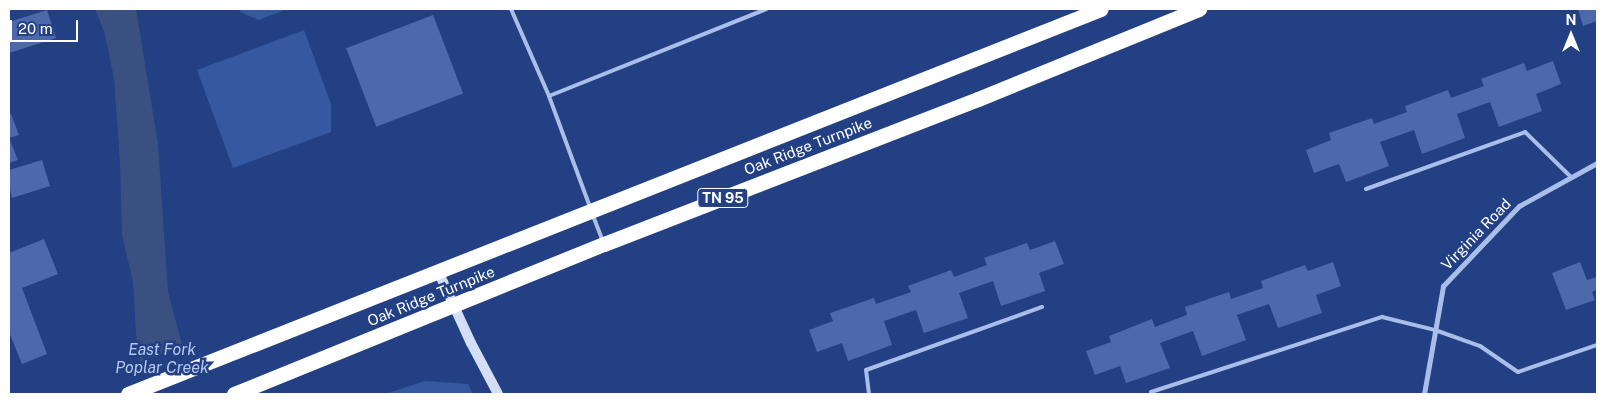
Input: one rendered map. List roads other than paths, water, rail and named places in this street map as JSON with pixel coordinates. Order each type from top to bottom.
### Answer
[{"type":"highway","points":[[128,394],[1101,9]]},
{"type":"highway","name":"Oak Ridge Turnpike","points":[[234,394],[604,244],[978,99],[1199,9]]},
{"type":"street","name":"Virginia Road","points":[[1424,394],[1443,286],[1519,206],[1597,163]]},
{"type":"street","points":[[438,271],[471,343],[498,394]]},
{"type":"lane","points":[[511,9],[549,96],[604,244]]},
{"type":"lane","points":[[549,96],[766,9]]},
{"type":"lane","points":[[1366,189],[1525,132],[1571,177]]},
{"type":"lane","points":[[870,394],[866,370],[1042,307]]},
{"type":"lane","points":[[1151,392],[1382,317],[1436,330],[1480,346],[1518,372],[1597,346]]},
{"type":"water","name":"East Fork Poplar Creek","points":[[95,9],[136,9],[158,144],[168,292],[195,394],[143,372],[137,348],[133,282],[122,235],[120,162],[114,78],[104,31]]}]
